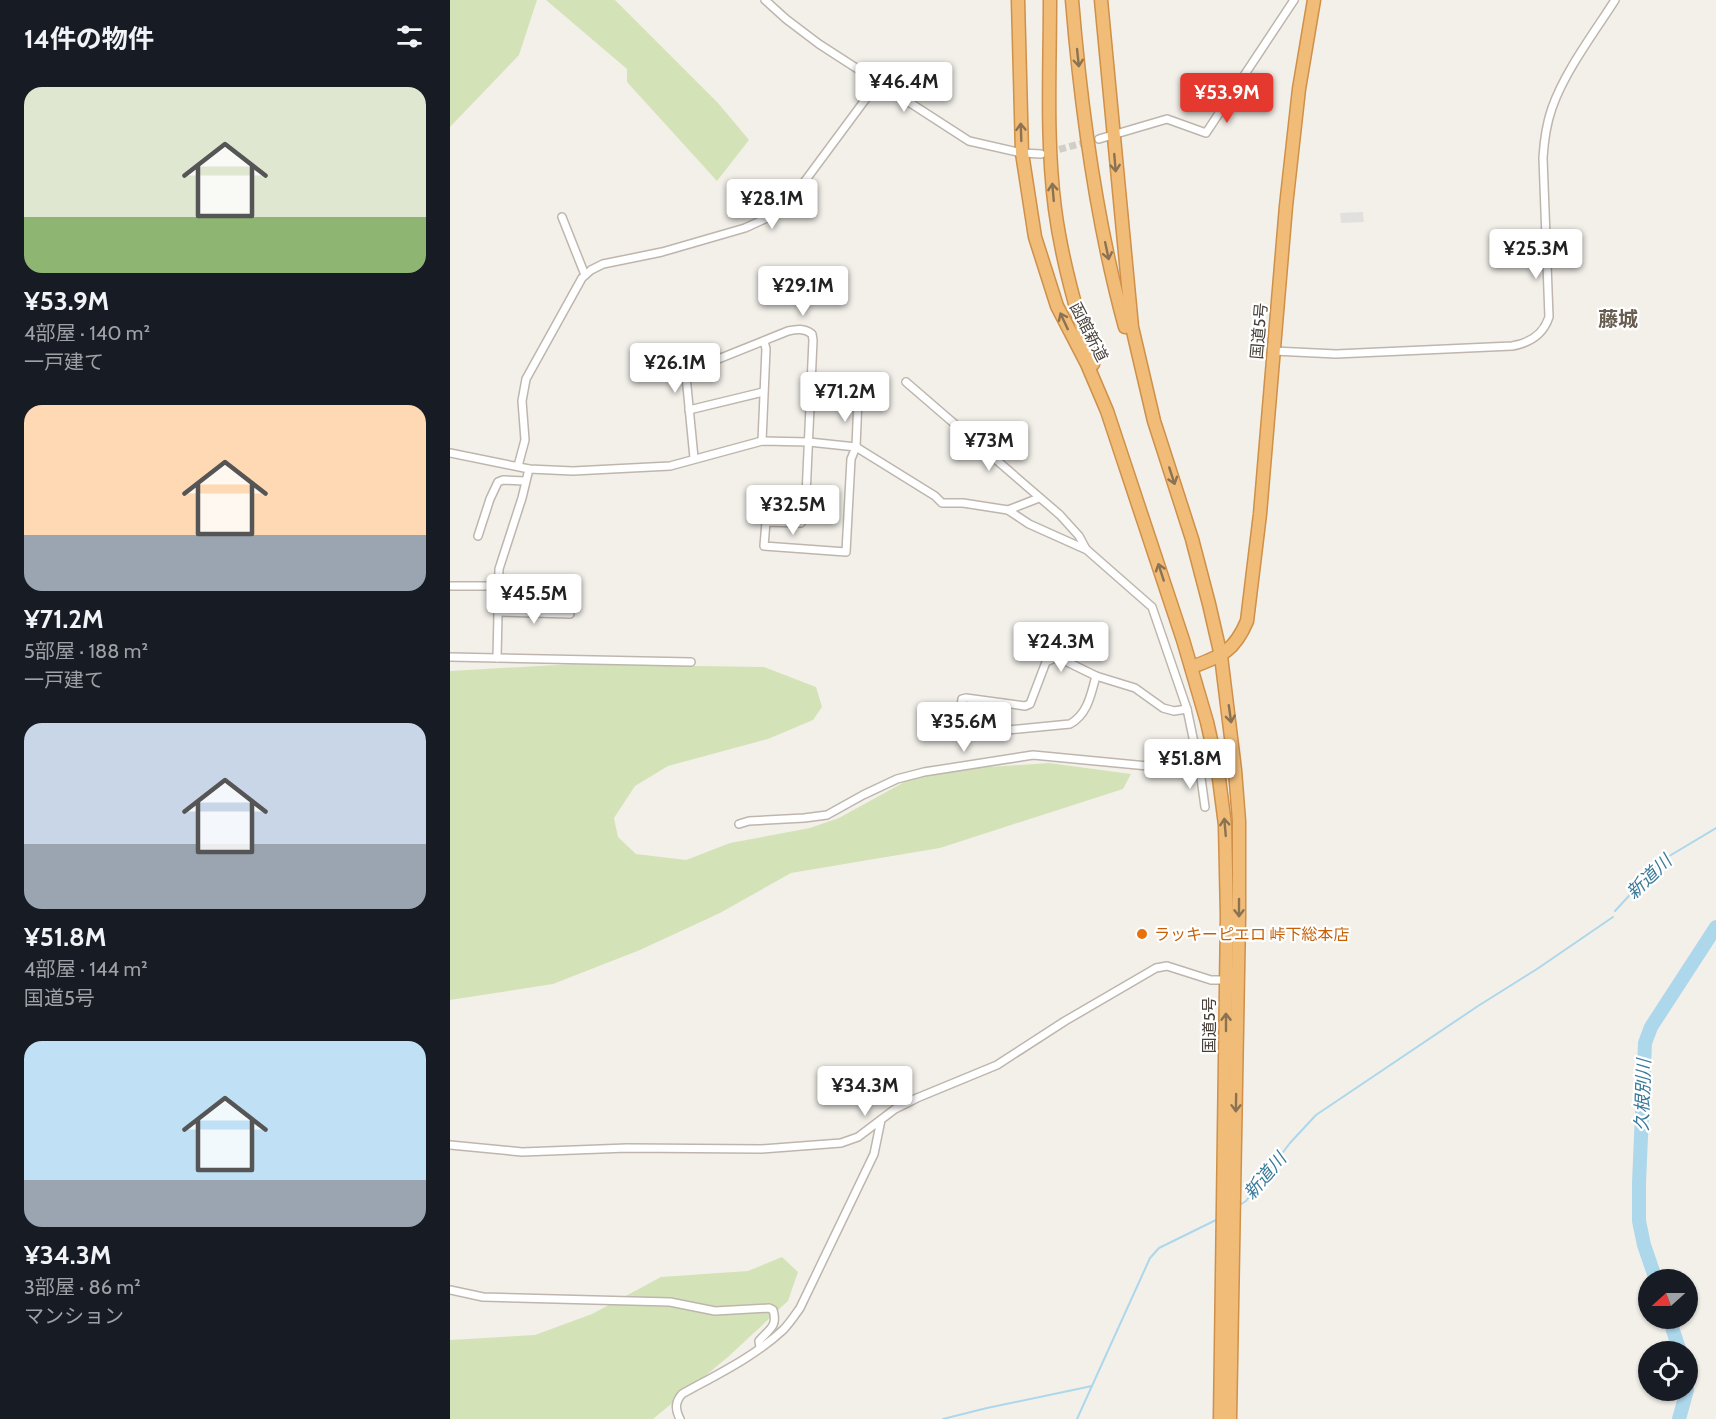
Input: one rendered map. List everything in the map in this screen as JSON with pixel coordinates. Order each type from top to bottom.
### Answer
[{"type":"highway","name":"函館新道","points":[[1018,0],[1022,153],[1035,237],[1063,320],[1087,364],[1107,411],[1192,667]]},
{"type":"highway","points":[[1050,0],[1049,126],[1055,209],[1065,265],[1107,411]]},
{"type":"highway","points":[[1072,0],[1100,216],[1122,316],[1192,538],[1221,656]]},
{"type":"highway","points":[[1101,0],[1132,327],[1154,421]]},
{"type":"highway","name":"国道5号","points":[[1232,980],[1227,855],[1218,771],[1192,667],[1221,656],[1232,648],[1247,621],[1260,514],[1286,206],[1299,89],[1314,0]]},
{"type":"highway","name":"国道5号","points":[[1221,656],[1236,770],[1239,840],[1232,980],[1228,1204],[1230,1419]]},
{"type":"highway","name":"国道5号","points":[[1220,1419],[1228,1225]]},
{"type":"street","points":[[765,0],[819,44],[969,141],[1022,153],[1041,154]]},
{"type":"street","points":[[1099,139],[1167,119],[1206,133],[1294,0]]},
{"type":"street","points":[[1274,351],[1336,354],[1512,346],[1527,342],[1541,333],[1549,317],[1543,158],[1547,123],[1552,107],[1568,75],[1615,0]]},
{"type":"street","points":[[518,466],[525,440],[522,401],[526,379],[585,275],[603,264],[662,252],[745,228],[767,218],[782,207],[802,185],[879,81]]},
{"type":"street","points":[[562,216],[585,275]]},
{"type":"street","points":[[694,458],[686,376],[691,370],[788,331],[807,330],[812,334],[805,518],[801,523],[766,522],[764,546],[846,552],[851,459],[856,447],[858,399]]},
{"type":"street","points":[[762,441],[766,349],[764,341]]},
{"type":"street","points":[[906,382],[1060,515],[1079,536],[1087,550]]},
{"type":"street","points":[[689,410],[763,392]]},
{"type":"street","points":[[450,453],[529,469],[573,471],[658,468],[762,441],[809,442],[856,447],[935,496],[942,503],[963,503],[1008,510],[1029,524],[1087,550],[1152,607],[1186,709],[1200,771],[1204,807]]},
{"type":"street","points":[[497,658],[499,569],[529,469]]},
{"type":"street","points":[[478,536],[498,482],[503,480],[525,481]]},
{"type":"street","points":[[1008,510],[1039,498]]},
{"type":"street","points":[[450,586],[498,586]]},
{"type":"street","points":[[1152,607],[1170,599]]},
{"type":"street","points":[[498,612],[570,614]]},
{"type":"street","points":[[450,657],[691,662]]},
{"type":"street","points":[[958,730],[962,699],[1025,706],[1030,704],[1047,663],[1057,657],[1096,676],[1135,688],[1163,708],[1174,711],[1186,709]]},
{"type":"street","points":[[1000,703],[996,728],[998,730],[1070,724],[1077,720],[1087,706],[1096,676]]},
{"type":"street","points":[[739,824],[749,821],[827,815],[897,779],[924,772],[1033,754],[1200,771],[1236,770]]},
{"type":"street","points":[[450,1145],[522,1152],[627,1148],[761,1149],[841,1143],[858,1137],[895,1109],[917,1098],[997,1065],[1065,1021],[1156,968],[1167,966],[1212,980],[1232,980]]},
{"type":"street","points":[[680,1419],[676,1407],[677,1400],[682,1394],[739,1362],[760,1347],[785,1328],[800,1308],[874,1154],[881,1120]]},
{"type":"street","points":[[450,1290],[483,1297],[670,1302],[715,1311],[769,1308],[773,1311],[776,1320],[759,1341],[760,1347]]},
{"type":"green space","points":[[450,0],[537,0],[519,55],[450,127]]},
{"type":"green space","points":[[546,0],[615,0],[718,103],[749,140],[717,181],[627,82],[627,69]]},
{"type":"green space","points":[[574,664],[764,667],[816,687],[822,707],[813,720],[768,739],[668,766],[635,786],[614,818],[618,837],[636,854],[686,860],[730,843],[810,828],[839,818],[908,780],[945,770],[1049,763],[1131,774],[1123,789],[940,848],[791,873],[720,913],[640,950],[553,984],[450,1000],[450,671]]},
{"type":"green space","points":[[782,1257],[798,1272],[788,1301],[728,1357],[653,1419],[450,1419],[450,1340],[535,1335],[592,1314],[661,1277],[748,1271]]},
{"type":"shaded area","points":[[1363,212],[1364,222],[1341,223],[1340,213]]},
{"type":"waterway","name":"新道川","points":[[1615,911],[1661,861],[1716,828]]},
{"type":"waterway","name":"新道川","points":[[1238,1206],[1246,1201],[1290,1143],[1316,1115],[1613,917]]},
{"type":"waterway","name":"久根別川","points":[[1652,1269],[1639,1221],[1645,1043],[1651,1027],[1716,927]]},
{"type":"waterway","name":"新道川","points":[[1077,1419],[1150,1258],[1159,1248],[1218,1219]]},
{"type":"waterway","name":"久根別川","points":[[1673,1329],[1676,1341]]},
{"type":"waterway","name":"新道川","points":[[943,1419],[1092,1386]]},
{"type":"waterway","name":"久根別川","points":[[1679,1419],[1684,1401]]},
{"type":"tunnel","points":[[1049,152],[1091,141]]},
{"type":"place","name":"ラッキーピエロ 峠下総本店","points":[[1142,934]]},
{"type":"district","name":"藤城","points":[[1618,319]]}]
